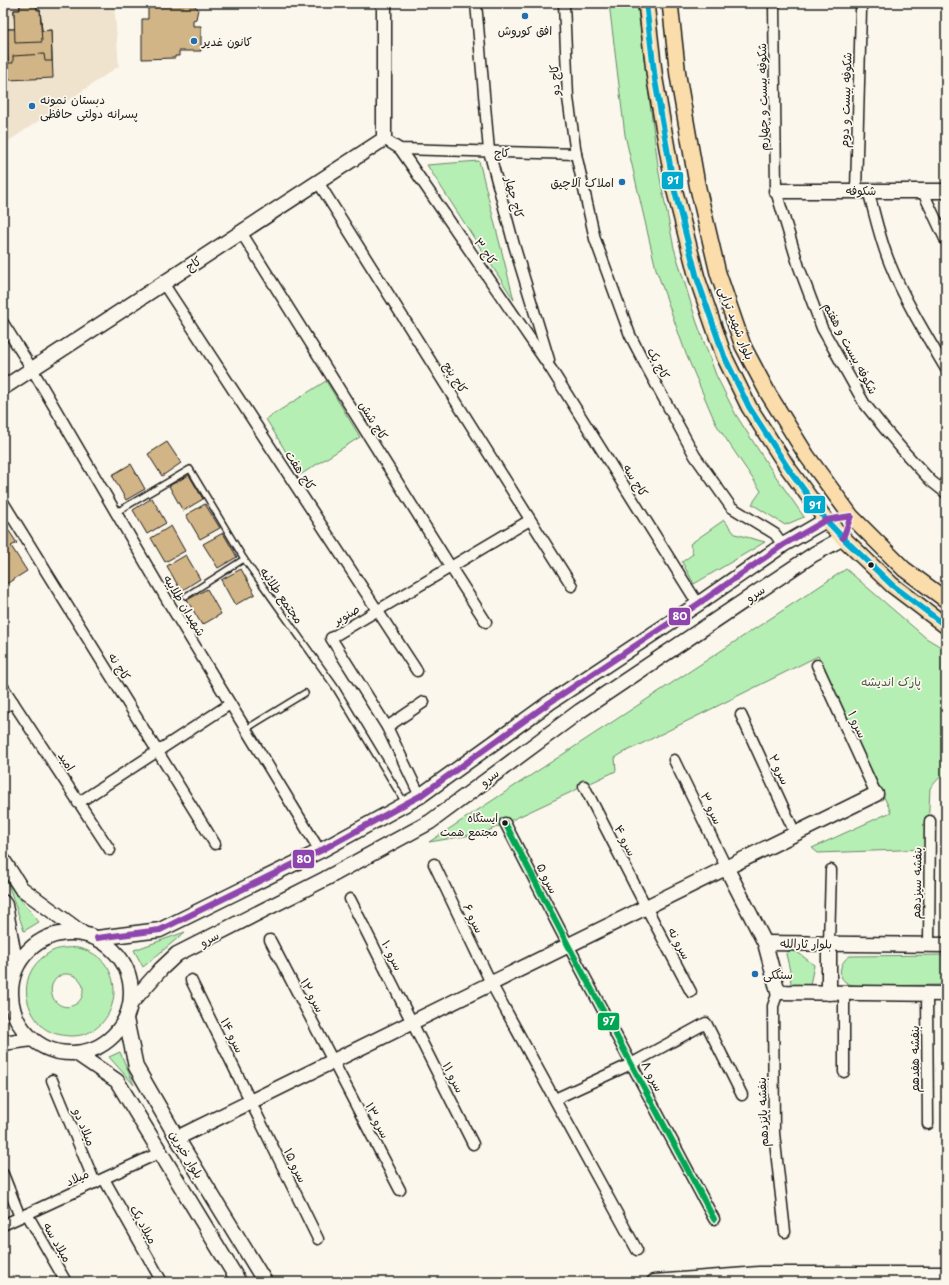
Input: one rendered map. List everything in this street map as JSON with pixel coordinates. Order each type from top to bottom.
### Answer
[{"type":"main road","points":[[384,3],[384,139]]},
{"type":"main road","name":"بلوار شهید ترابی","points":[[646,3],[655,80],[674,188],[697,278],[724,356],[749,407],[788,468],[826,520],[892,585],[946,626]]},
{"type":"main road","name":"بلوار شهید ترابی","points":[[670,3],[678,76],[697,184],[718,273],[743,346],[769,395],[807,456],[851,516],[904,569],[946,600]]},
{"type":"main road","name":"کاج","points":[[3,388],[384,139]]},
{"type":"main road","name":"شکوفه","points":[[776,191],[946,191]]},
{"type":"main road","points":[[96,938],[160,930],[320,851],[420,796],[549,702],[698,604],[783,545],[826,520],[851,516],[843,538]]},
{"type":"main road","name":"سرو","points":[[131,1003],[161,969],[177,954],[325,879],[430,822],[508,763],[619,684],[814,554],[843,538]]},
{"type":"main road","points":[[177,1138],[876,794]]},
{"type":"main road","points":[[3,860],[21,888],[82,933]]},
{"type":"main road","points":[[726,867],[765,943]]},
{"type":"main road","points":[[3,902],[5,905],[12,1003],[22,1029],[32,1039],[45,1048],[60,1053],[76,1053],[92,1050],[106,1043],[117,1032],[126,1019],[131,1003],[130,980],[128,972],[120,958],[110,946],[96,938],[82,933],[66,932],[50,936],[36,943],[25,954],[11,975]]},
{"type":"main road","name":"بلوار ثارالله","points":[[778,992],[765,943],[946,945]]},
{"type":"main road","points":[[829,943],[829,993]]},
{"type":"main road","points":[[778,992],[946,994]]},
{"type":"main road","name":"بلوار خیرین","points":[[126,1019],[136,1067],[177,1138],[266,1282]]},
{"type":"main road","points":[[3,1043],[32,1039]]},
{"type":"main road","name":"بلوار خیرین","points":[[76,1053],[117,1081],[239,1282]]},
{"type":"main road","points":[[654,1282],[759,1274],[946,1274]]},
{"type":"street","name":"کاج چهار","points":[[476,3],[489,151],[514,245],[551,369]]},
{"type":"street","name":"کاج دو","points":[[564,3],[568,98],[576,154]]},
{"type":"street","name":"شکوفه بیست و چهارم","points":[[774,3],[776,191]]},
{"type":"street","name":"شکوفه بیست و دوم","points":[[861,10],[862,190],[879,230],[890,264],[906,298],[946,369]]},
{"type":"street","points":[[384,139],[400,149]]},
{"type":"street","name":"کاج","points":[[400,149],[576,154]]},
{"type":"street","name":"کاج ۳","points":[[400,149],[551,369]]},
{"type":"street","name":"کاج یک","points":[[576,154],[595,239],[630,335],[645,364],[695,456],[731,507],[775,534],[783,545]]},
{"type":"street","name":"کاج پنج","points":[[318,182],[572,586]]},
{"type":"street","points":[[922,190],[946,241]]},
{"type":"street","name":"شکوفه بیست و هفتم","points":[[776,191],[799,267],[822,328],[864,403],[926,476],[946,493]]},
{"type":"street","name":"کاج شش","points":[[241,232],[486,622]]},
{"type":"street","name":"کاج هفت","points":[[163,283],[417,671]]},
{"type":"street","name":"شهیدان طلاییه","points":[[3,323],[32,369],[115,513],[320,851]]},
{"type":"street","name":"کاج سه","points":[[551,369],[698,604]]},
{"type":"street","name":"کاج نه","points":[[3,502],[215,844]]},
{"type":"street","name":"صنوبر","points":[[420,796],[387,727],[331,638],[450,566],[530,520]]},
{"type":"street","name":"سرو ۱","points":[[817,665],[876,794]]},
{"type":"street","name":"امید","points":[[3,687],[110,850]]},
{"type":"street","points":[[3,708],[13,702]]},
{"type":"street","points":[[387,727],[424,702]]},
{"type":"street","points":[[78,803],[230,704]]},
{"type":"street","name":"سرو ۲","points":[[741,716],[795,833]]},
{"type":"street","name":"سرو ۳","points":[[674,760],[726,867]]},
{"type":"street","name":"سرو ۴","points":[[584,786],[646,907]]},
{"type":"street","name":"بنفشه سیزدهم","points":[[929,945],[930,821]]},
{"type":"street","name":"سرو ۵","points":[[505,823],[568,945]]},
{"type":"street","name":"سرو ۶","points":[[434,864],[491,984],[637,1250]]},
{"type":"street","points":[[829,943],[831,870]]},
{"type":"street","name":"سرو ۱۰","points":[[350,899],[412,1022]]},
{"type":"street","name":"سرو نه","points":[[646,907],[691,992]]},
{"type":"street","name":"سرو ۱۲","points":[[270,940],[333,1061]]},
{"type":"street","name":"سرو ۸","points":[[568,945],[714,1219]]},
{"type":"street","name":"سرو ۱۴","points":[[191,980],[251,1102]]},
{"type":"street","name":"بنفشه پانزدهم","points":[[778,992],[773,1006],[774,1133],[785,1232]]},
{"type":"street","points":[[844,993],[844,1072]]},
{"type":"street","name":"بنفشه هفدهم","points":[[927,994],[928,1124]]},
{"type":"street","name":"سرو ۱۱","points":[[412,1022],[473,1144]]},
{"type":"street","points":[[555,1099],[631,1064],[706,1023],[742,1095]]},
{"type":"street","name":"سرو ۱۳","points":[[333,1061],[400,1190]]},
{"type":"street","name":"میلاد دو","points":[[52,1080],[99,1181]]},
{"type":"street","name":"سرو ۱۵","points":[[251,1102],[318,1239]]},
{"type":"street","name":"میلاد","points":[[3,1225],[161,1152]]},
{"type":"street","name":"میلاد سه","points":[[3,1174],[24,1216],[66,1282]]},
{"type":"street","name":"میلاد یک","points":[[99,1181],[162,1282]]},
{"type":"lane","name":"مجتمع طلائیه","points":[[115,513],[190,469],[244,558],[335,687],[405,804]]},
{"type":"lane","points":[[186,596],[244,558]]},
{"type":"lane","points":[[246,729],[305,693]]},
{"type":"shaded area","name":"دبستان نمونه پسرانه دولتی حافظی","points":[[3,3],[114,3],[119,66],[3,145]]},
{"type":"green space","points":[[609,3],[637,3],[659,173],[674,248],[696,320],[716,375],[736,415],[804,517],[785,525],[752,504],[761,491],[716,424],[686,354],[656,269],[625,135]]},
{"type":"green space","points":[[479,161],[514,300],[427,165]]},
{"type":"green space","points":[[326,381],[360,437],[300,475],[266,419]]},
{"type":"green space","points":[[724,520],[735,534],[765,542],[694,584],[682,562],[693,554],[690,544]]},
{"type":"green space","name":"پارک اندیشه","points":[[846,569],[926,638],[946,650],[946,775],[941,776],[930,788],[927,849],[818,853],[812,848],[891,812],[818,656],[621,754],[615,758],[616,771],[484,833],[429,842]]},
{"type":"green space","points":[[8,884],[39,922],[24,931]]},
{"type":"green space","points":[[185,932],[143,967],[134,950]]},
{"type":"green space","points":[[61,948],[78,948],[96,956],[108,968],[113,984],[113,1000],[107,1015],[97,1028],[81,1035],[62,1035],[46,1030],[39,1023],[29,1005],[27,985],[33,967],[49,953]],"holes":[[[63,974],[78,978],[83,987],[80,1000],[76,1004],[69,1007],[62,1006],[57,1003],[53,998],[51,991],[52,985],[56,979]]]},
{"type":"green space","points":[[787,951],[796,951],[814,965],[810,985],[791,985],[790,971],[786,954]]},
{"type":"green space","points":[[946,955],[946,985],[857,986],[847,983],[841,977],[840,973],[844,961],[850,956]]},
{"type":"green space","points":[[120,1052],[134,1085],[109,1057]]},
{"type":"green space","points":[[764,1280],[946,1281],[764,1282]]},
{"type":"building","points":[[36,3],[37,10],[40,10],[42,31],[51,30],[53,78],[8,80],[6,29],[15,29],[14,10],[20,10],[20,4]]},
{"type":"building","points":[[36,3],[37,10],[40,10],[42,31],[51,30],[52,61],[45,61],[44,54],[13,56],[13,63],[8,63],[6,29],[15,29],[14,10],[20,10],[20,4]]},
{"type":"building","points":[[36,3],[37,10],[40,10],[42,42],[15,43],[14,10],[20,10],[20,4]]},
{"type":"building","points":[[148,3],[192,3],[198,9],[196,19],[193,20],[193,26],[201,26],[201,51],[179,51],[179,56],[175,56],[175,58],[142,59],[142,19],[148,19]]},
{"type":"building","points":[[167,442],[181,463],[162,476],[148,454]]},
{"type":"building","points":[[131,464],[145,489],[126,500],[112,475]]},
{"type":"building","points":[[189,475],[203,499],[183,511],[169,486]]},
{"type":"building","points":[[152,498],[166,523],[147,534],[133,510]]},
{"type":"building","points":[[205,504],[220,528],[200,539],[186,515]]},
{"type":"building","points":[[3,522],[17,543],[11,546],[27,571],[3,586]]},
{"type":"building","points":[[171,526],[185,551],[165,562],[151,538]]},
{"type":"building","points":[[223,533],[237,557],[218,568],[203,544]]},
{"type":"building","points":[[186,555],[200,579],[181,591],[167,566]]},
{"type":"building","points":[[241,569],[255,594],[235,605],[221,580]]},
{"type":"building","points":[[207,589],[221,614],[202,625],[187,600]]},
{"type":"transit line","name":"91","points":[[646,3],[655,80],[674,188],[697,278],[724,356],[749,407],[788,468],[826,520],[892,585],[946,626]]},
{"type":"transit line","name":"80","points":[[97,938],[160,930],[320,851],[420,796],[549,703],[698,604],[783,545],[826,520],[851,516],[843,538]]},
{"type":"transit line","name":"97","points":[[505,823],[568,945],[714,1219]]},
{"type":"place","name":"افق کوروش","points":[[525,16]]},
{"type":"place","name":"کانون غدیر","points":[[194,41]]},
{"type":"place","name":"دبستان نمونه پسرانه دولتی حافظی","points":[[32,106]]},
{"type":"place","name":"املاک آلاچیق","points":[[622,182]]},
{"type":"place","name":"ایستگاه مجتمع همت","points":[[505,823]]},
{"type":"place","name":"سنگکی","points":[[755,974]]}]
